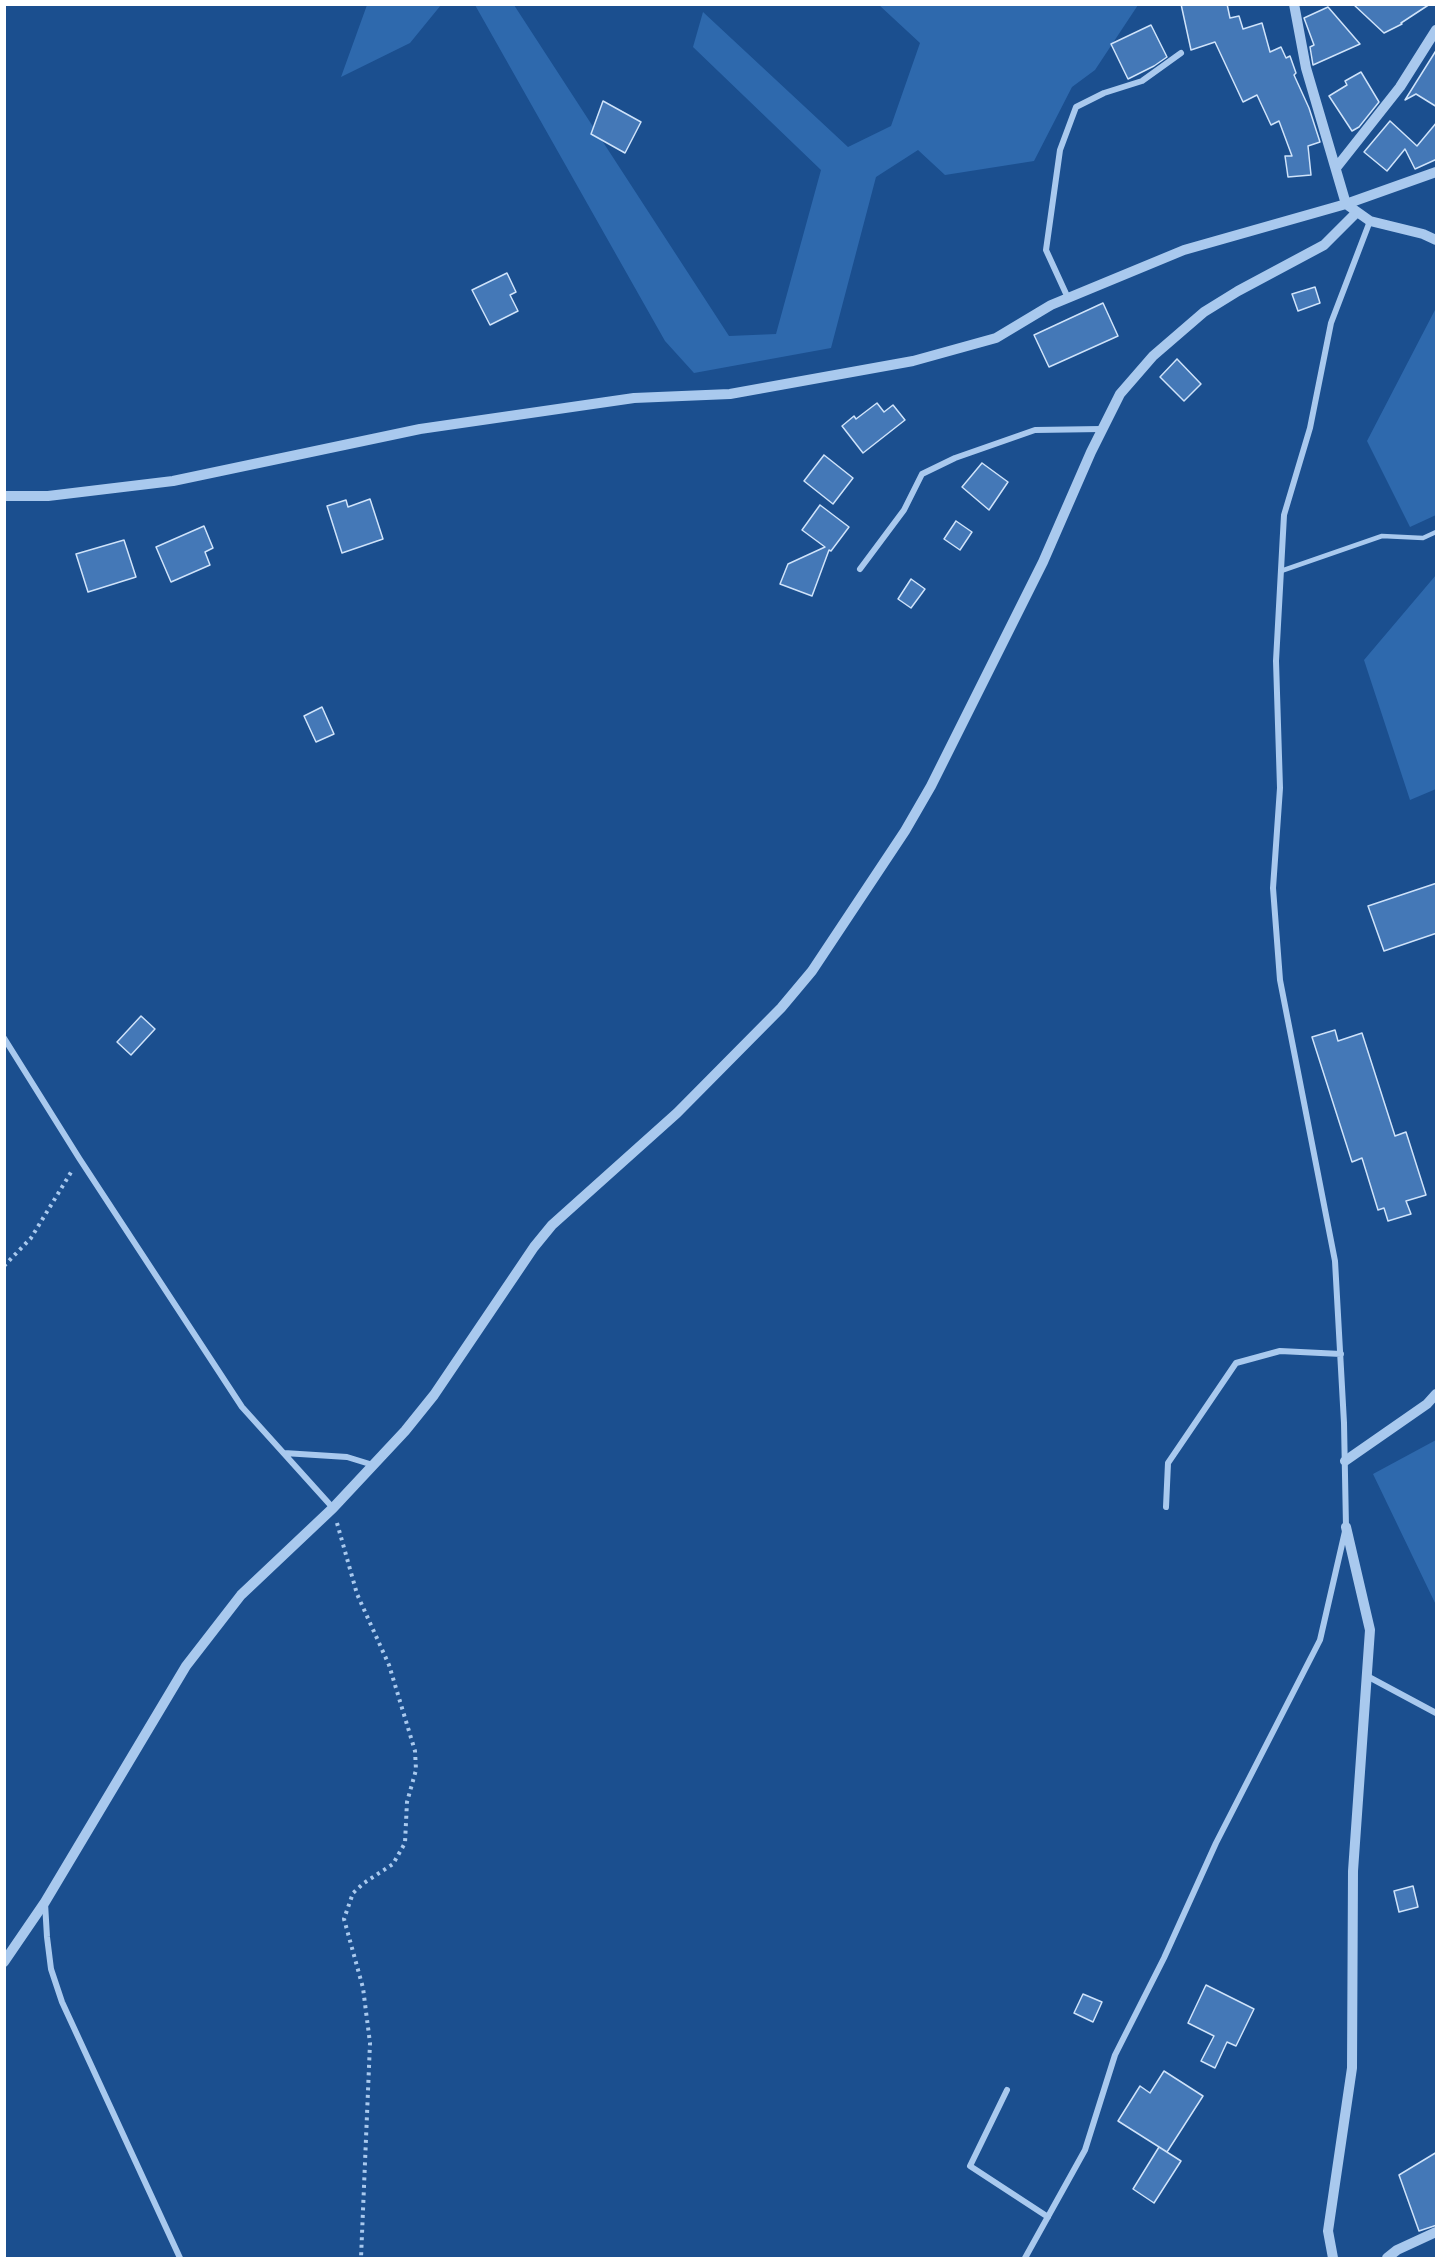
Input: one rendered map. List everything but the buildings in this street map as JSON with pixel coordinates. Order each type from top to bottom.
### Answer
[{"type":"street","points":[[1294,4],[1306,68],[1346,204],[1370,221],[1423,234],[1437,240]]},
{"type":"street","points":[[1336,168],[1400,87],[1437,30]]},
{"type":"street","points":[[1068,298],[1046,250],[1060,150],[1076,107],[1104,93],[1142,81],[1181,53]]},
{"type":"street","points":[[4,495],[48,496],[173,481],[420,429],[634,398],[730,394],[913,361],[996,338],[1051,305],[1184,250],[1346,204],[1437,172]]},
{"type":"street","points":[[4,1962],[45,1902],[186,1666],[241,1595],[333,1508],[434,1395],[534,1246],[552,1225],[676,1113],[781,1008],[812,971],[884,865],[931,786],[1047,553],[1101,429],[1120,394],[1153,356],[1204,312],[1324,245],[1357,212]]},
{"type":"street","points":[[1333,2259],[1328,2231],[1352,2068],[1353,1871],[1370,1630],[1346,1527],[1341,1354],[1335,1261],[1280,980],[1273,888],[1280,788],[1276,661],[1284,514],[1310,428],[1331,323],[1370,221]]},
{"type":"street","points":[[860,569],[904,510],[922,474],[966,454],[1035,430],[1101,429]]},
{"type":"street","points":[[4,1038],[242,1407],[333,1508]]},
{"type":"street","points":[[1166,1507],[1168,1463],[1236,1363],[1280,1351],[1341,1354]]},
{"type":"street","points":[[1345,1461],[1427,1404],[1437,1394]]},
{"type":"street","points":[[285,1453],[347,1457],[373,1465]]},
{"type":"street","points":[[1024,2259],[1085,2150],[1115,2055],[1164,1958],[1216,1843],[1320,1641],[1346,1527]]},
{"type":"street","points":[[1367,1676],[1437,1713]]},
{"type":"street","points":[[45,1902],[51,1970],[62,2002],[180,2259]]},
{"type":"street","points":[[1007,2090],[970,2166],[1048,2217]]},
{"type":"street","points":[[1386,2259],[1397,2250],[1437,2232]]},
{"type":"lane","points":[[1281,571],[1382,536],[1423,538],[1437,532]]},
{"type":"path","points":[[4,1266],[31,1238],[80,1158]]},
{"type":"path","points":[[333,1508],[357,1594],[389,1665],[415,1751],[416,1770],[407,1802],[405,1843],[393,1864],[353,1893],[344,1919],[363,1988],[370,2043],[361,2259]]},
{"type":"shaded area","points":[[367,5],[441,5],[410,43],[341,77]]},
{"type":"shaded area","points":[[475,5],[514,5],[729,336],[776,334],[821,170],[693,47],[703,12],[848,147],[891,126],[920,43],[879,5],[1138,5],[1095,70],[1072,87],[1034,161],[945,175],[918,150],[876,177],[831,348],[694,373],[665,341]]},
{"type":"shaded area","points":[[1436,308],[1436,515],[1410,527],[1367,441]]},
{"type":"shaded area","points":[[1436,575],[1436,789],[1410,800],[1364,660]]},
{"type":"shaded area","points":[[1436,1440],[1436,1605],[1373,1474]]}]
